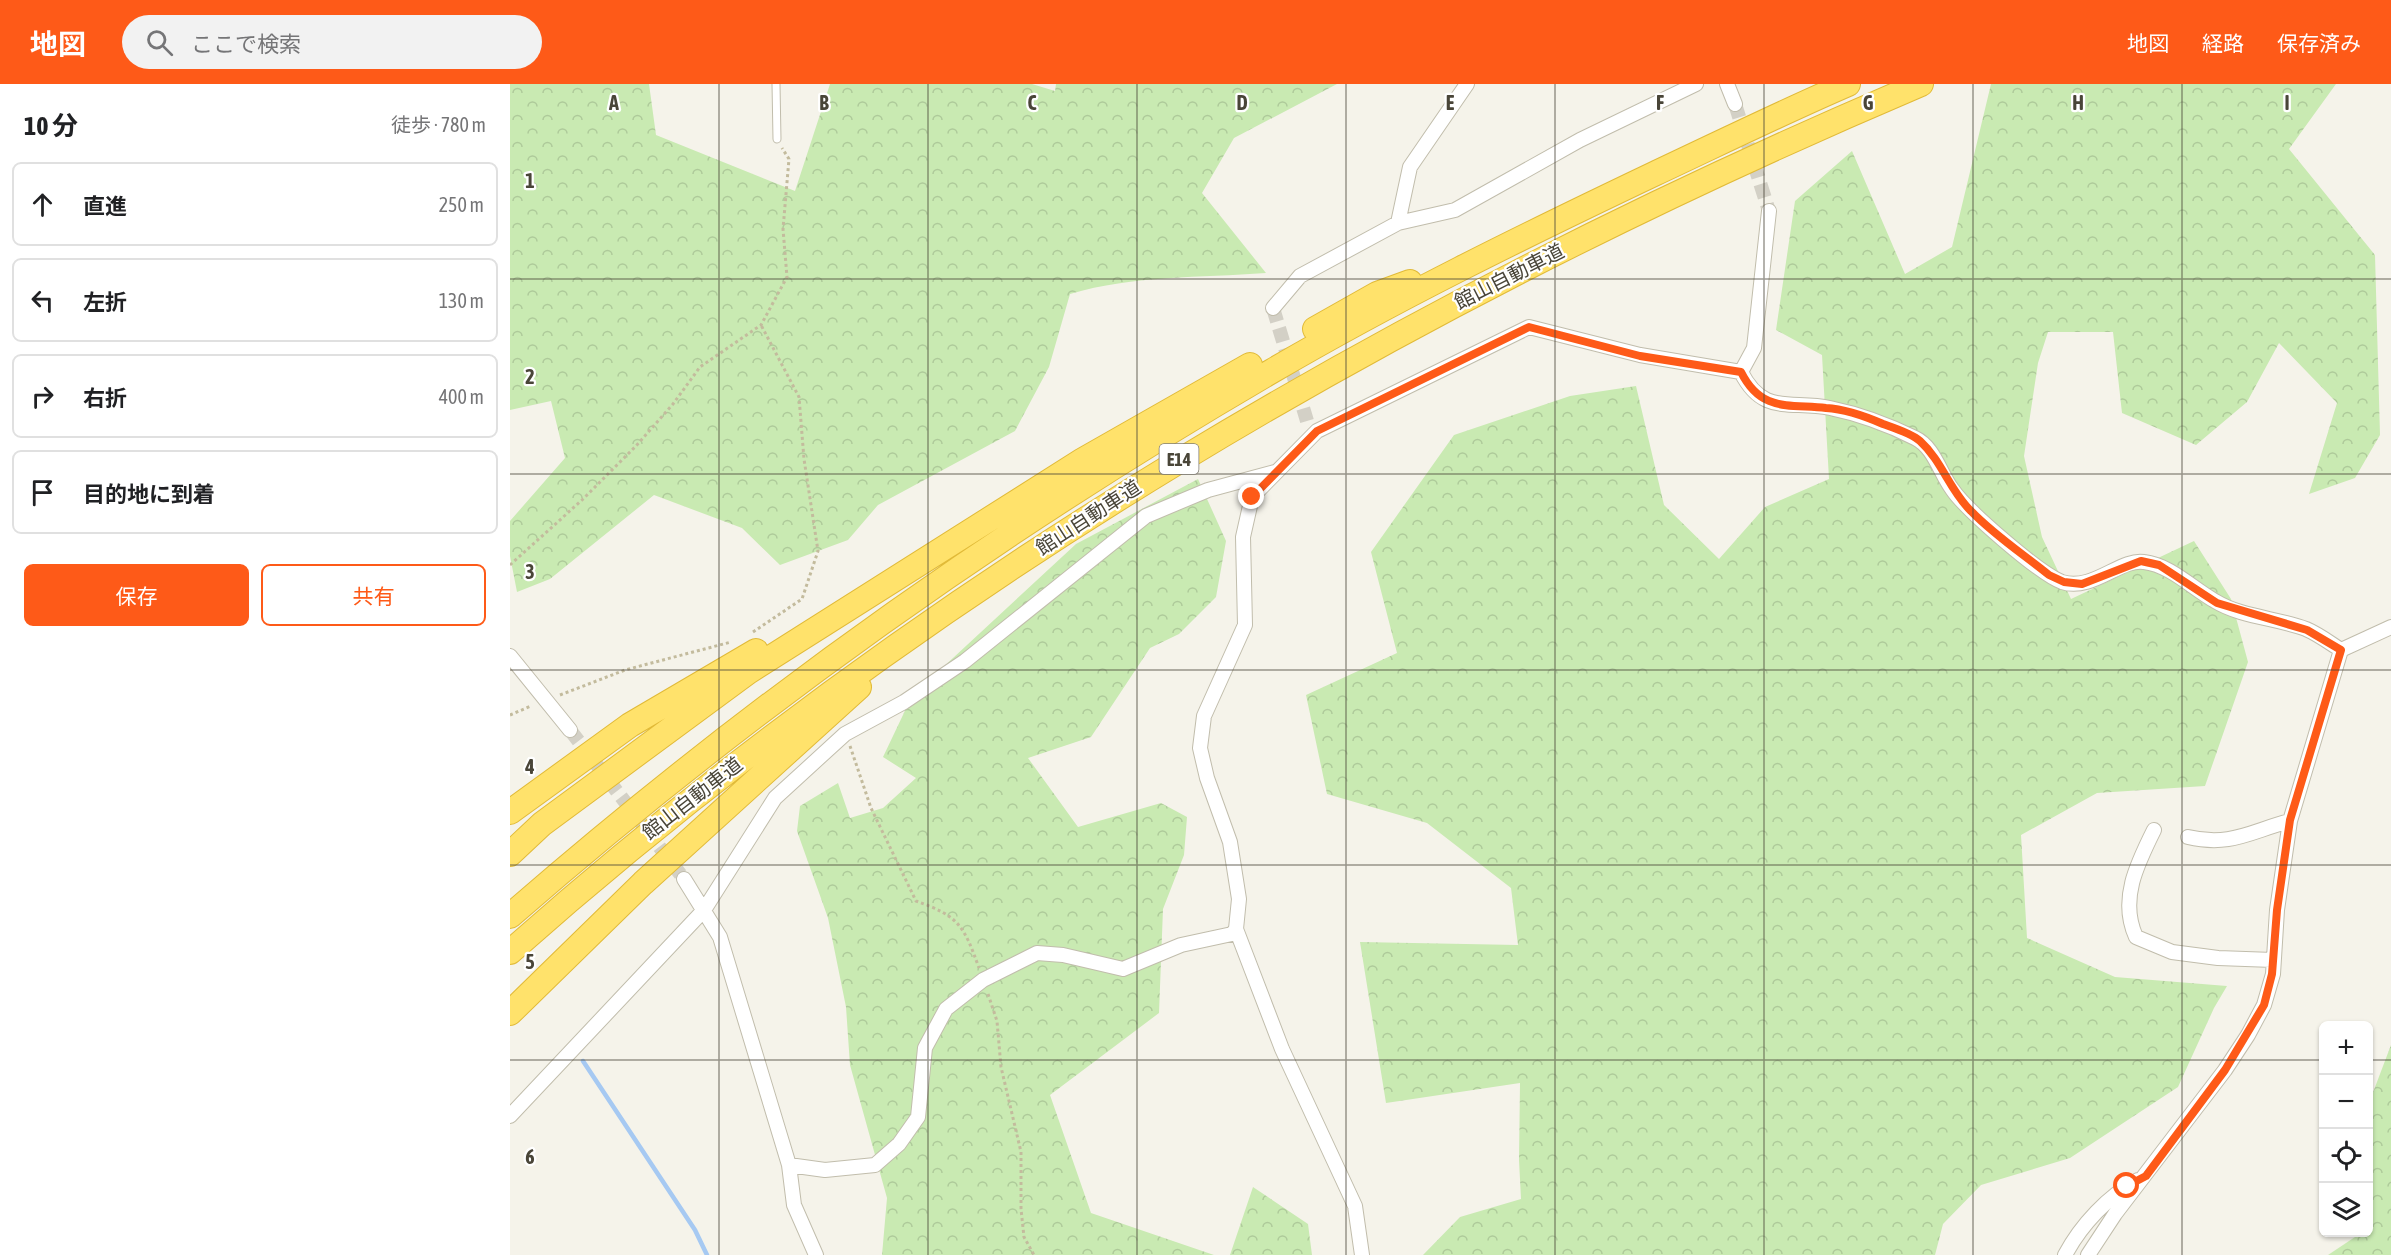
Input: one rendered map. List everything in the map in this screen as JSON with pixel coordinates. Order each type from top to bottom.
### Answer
[{"type":"highway","name":"館山自動車道","points":[[510,915],[608,830],[709,750],[931,588],[1067,496],[1265,374],[1489,254],[1848,84]]},
{"type":"highway","name":"館山自動車道","points":[[510,952],[624,852],[724,772],[919,629],[1084,518],[1184,456],[1395,335],[1601,230],[1921,84]]},
{"type":"highway","points":[[510,854],[542,824],[748,672],[929,560],[1083,460],[1377,294],[1489,254]]},
{"type":"highway","points":[[510,812],[639,719],[743,657],[929,560]]},
{"type":"highway","points":[[510,1013],[643,883],[795,743],[836,709],[919,629]]},
{"type":"street","points":[[1398,223],[1410,167],[1467,84]]},
{"type":"street","points":[[1273,308],[1300,276],[1398,223],[1455,210],[1580,140],[1696,84]]},
{"type":"street","points":[[1727,84],[1735,104]]},
{"type":"street","points":[[1741,372],[1754,348],[1769,211]]},
{"type":"street","points":[[1362,1255],[1355,1206],[1282,1049],[1236,929],[1239,899],[1230,843],[1207,777],[1200,748],[1204,716],[1245,625],[1243,537],[1252,497],[1277,471],[1312,426],[1529,327],[1640,356],[1741,372]]},
{"type":"street","points":[[1741,372],[1749,388],[1768,402],[1795,407],[1829,408],[1881,423],[1919,440],[1931,454],[1951,489],[1971,512],[2049,575],[2064,582],[2082,584],[2141,561],[2159,565],[2217,603],[2307,630],[2341,650]]},
{"type":"street","points":[[510,1116],[704,910],[776,798],[845,734],[904,702],[965,661],[1146,516],[1208,490],[1277,471]]},
{"type":"street","points":[[2088,1255],[2115,1214],[2146,1176],[2248,1035],[2264,1005],[2273,960],[2277,910],[2290,820],[2341,650],[2391,627]]},
{"type":"street","points":[[510,656],[570,730]]},
{"type":"street","points":[[2188,837],[2204,841],[2243,838],[2290,820]]},
{"type":"street","points":[[2154,830],[2135,869],[2129,897],[2130,924],[2136,937],[2172,952],[2218,958],[2273,960]]},
{"type":"street","points":[[684,879],[720,937],[789,1165],[794,1205],[816,1255]]},
{"type":"street","points":[[789,1165],[825,1170],[874,1165],[898,1144],[918,1117],[925,1048],[946,1009],[983,980],[1037,953],[1063,955],[1123,969],[1181,945],[1232,934],[1236,929]]},
{"type":"street","points":[[2065,1255],[2073,1240],[2111,1198],[2146,1176]]},
{"type":"lane","points":[[776,84],[777,139]]},
{"type":"path","points":[[510,565],[582,500],[636,446],[673,404],[700,367],[761,325],[787,277],[783,229],[789,159],[777,139]]},
{"type":"path","points":[[752,632],[802,599],[818,551],[804,459],[800,397],[761,325]]},
{"type":"path","points":[[510,715],[625,670],[732,642]]},
{"type":"path","points":[[845,734],[871,808],[916,901],[941,910],[959,922],[983,980],[997,1021],[1001,1067],[1021,1152],[1021,1209],[1024,1237],[1034,1255]]},
{"type":"green space","points":[[510,84],[649,84],[656,135],[795,191],[830,84],[1032,84],[1055,91],[1056,84],[1337,84],[1234,138],[1202,193],[1266,273],[1143,280],[1070,294],[1049,367],[1015,431],[878,505],[848,540],[780,565],[742,528],[654,495],[550,579],[517,592],[510,556],[510,521],[565,458],[551,401],[510,410]]},
{"type":"green space","points":[[1991,84],[2336,84],[2289,149],[2375,255],[2380,435],[2355,478],[2309,494],[2337,403],[2279,343],[2247,402],[2196,445],[2122,413],[2113,332],[2048,332],[2038,363],[2024,456],[2042,537],[2071,599],[2194,541],[2231,599],[2248,662],[2205,786],[2097,793],[2021,835],[2027,938],[2115,977],[2227,986],[2214,1008],[2178,1087],[2070,1158],[1981,1185],[1943,1224],[1935,1255],[1423,1255],[1460,1217],[1521,1199],[1520,1083],[1386,1103],[1360,942],[1518,945],[1511,888],[1427,823],[1327,794],[1306,695],[1397,653],[1371,552],[1454,435],[1570,396],[1636,386],[1664,505],[1719,559],[1765,507],[1829,479],[1822,355],[1776,330],[1795,201],[1852,151],[1905,274],[1952,247]]},
{"type":"green space","points":[[1198,479],[1226,541],[1216,597],[1179,634],[1150,648],[1091,737],[1028,758],[1078,827],[1161,803],[1187,817],[1184,855],[1163,909],[1159,1013],[1050,1095],[1091,1213],[1214,1255],[882,1255],[887,1198],[850,1065],[846,1007],[828,918],[797,831],[800,806],[838,783],[850,818],[883,808],[916,778],[883,757],[912,696],[1076,544]]},
{"type":"green space","points":[[2391,1045],[2391,1255],[2328,1255],[2355,1237],[2373,1237],[2373,1092]]},
{"type":"green space","points":[[1253,1187],[1308,1224],[1312,1255],[1230,1255]]},
{"type":"waterway","points":[[583,1061],[695,1230],[707,1255]]},
{"type":"tunnel","points":[[1735,104],[1769,211]]},
{"type":"tunnel","points":[[1273,308],[1307,421]]},
{"type":"tunnel","points":[[570,730],[684,879]]},
{"type":"route","points":[[1252,497],[1317,431],[1529,327],[1640,356],[1741,372],[1749,388],[1768,402],[1795,407],[1829,408],[1881,423],[1919,440],[1931,454],[1951,489],[1971,512],[2049,575],[2064,582],[2082,584],[2141,561],[2159,565],[2217,603],[2307,630],[2341,650],[2290,820],[2277,910],[2272,974],[2264,1005],[2225,1070],[2146,1176],[2127,1186]]}]
